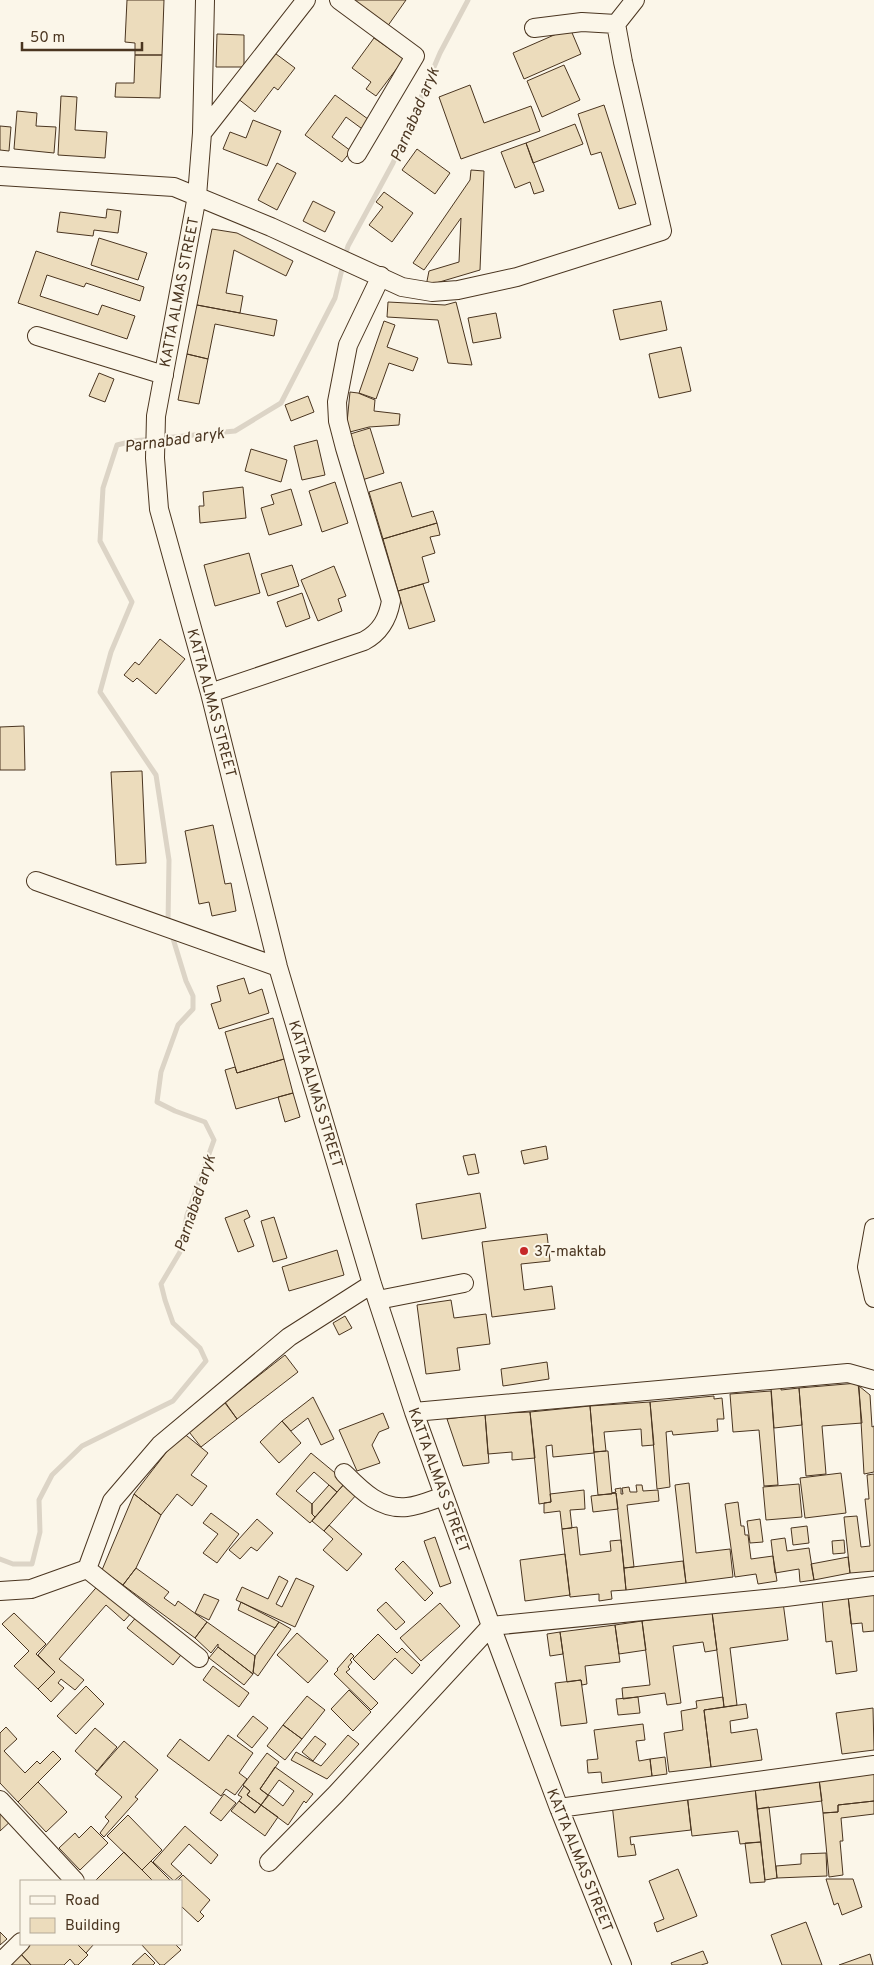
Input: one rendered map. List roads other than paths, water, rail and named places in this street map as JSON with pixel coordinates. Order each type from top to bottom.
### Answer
[{"type":"street","name":"KATTA ALMAS STREET","points":[[205,0],[202,133],[197,196],[156,416],[155,458],[159,509],[210,693],[278,967],[375,1292],[414,1412],[491,1626],[559,1808],[622,1965]]},
{"type":"street","points":[[202,133],[306,0]]},
{"type":"street","points":[[339,0],[415,56],[357,154]]},
{"type":"street","points":[[0,176],[174,186],[381,276],[402,287],[416,290],[432,292],[458,290],[517,277],[662,231],[616,24],[635,0]]},
{"type":"street","points":[[534,28],[582,22],[616,24]]},
{"type":"street","points":[[210,693],[364,641],[374,634],[386,620],[391,600],[338,421],[338,402],[348,345],[381,276]]},
{"type":"street","points":[[38,336],[164,375]]},
{"type":"street","points":[[36,881],[278,967]]},
{"type":"street","points":[[874,1228],[867,1267],[874,1298]]},
{"type":"street","points":[[87,1569],[112,1501],[160,1445],[289,1337],[375,1292],[464,1283]]},
{"type":"street","points":[[414,1412],[848,1373],[874,1380]]},
{"type":"street","points":[[344,1473],[367,1495],[382,1503],[407,1507],[444,1496]]},
{"type":"street","points":[[0,1591],[31,1589],[87,1569]]},
{"type":"street","points":[[87,1569],[199,1658]]},
{"type":"street","points":[[269,1862],[336,1794],[491,1626],[786,1597],[874,1586]]},
{"type":"street","points":[[559,1808],[874,1766]]},
{"type":"street","points":[[0,1800],[75,1880]]},
{"type":"street","points":[[0,1963],[20,1943]]},
{"type":"waterway","name":"Parnabad aryk","points":[[345,256],[348,246],[393,163],[440,53],[468,0]]},
{"type":"waterway","name":"Parnabad aryk","points":[[168,924],[169,860],[156,775],[100,692],[111,652],[132,602],[100,541],[103,488],[117,445],[133,441],[235,431],[281,403],[335,298],[343,265]]},
{"type":"waterway","name":"Parnabad aryk","points":[[0,1559],[13,1564],[32,1564],[40,1532],[39,1500],[52,1475],[82,1446],[173,1401],[206,1361],[200,1348],[173,1323],[161,1284],[180,1252],[187,1215],[214,1140],[205,1122],[157,1102],[161,1072],[178,1025],[193,1009],[193,996],[186,981],[171,932]]},
{"type":"place","name":"37-maktab","points":[[524,1251]]}]
